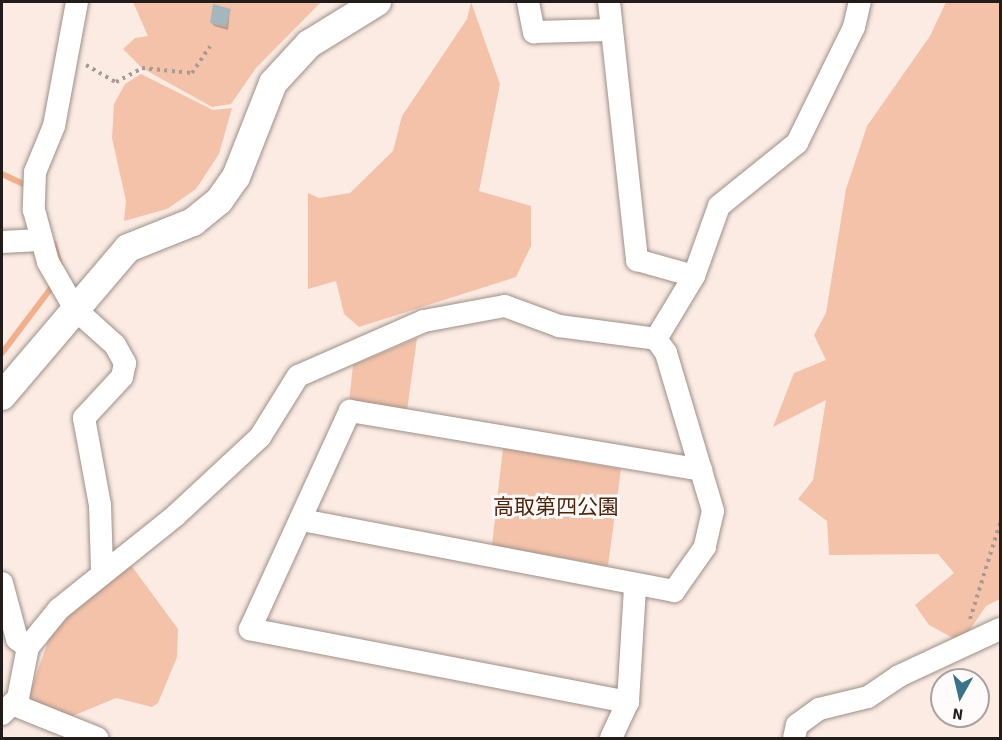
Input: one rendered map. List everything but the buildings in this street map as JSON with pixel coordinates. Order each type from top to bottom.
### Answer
[{"type":"street","points":[[77,2],[54,126],[35,172],[39,240],[75,309],[115,345],[125,363],[122,377],[84,417],[100,505],[102,570]]},
{"type":"street","points":[[2,396],[128,248],[193,222],[219,201],[236,177],[273,83],[309,44],[377,2]]},
{"type":"street","points":[[528,2],[534,32],[610,30]]},
{"type":"street","points":[[609,2],[610,30],[637,260],[694,276]]},
{"type":"street","points":[[656,339],[694,276],[719,206],[797,143],[854,27],[860,2]]},
{"type":"street","points":[[2,242],[39,240]]},
{"type":"street","points":[[97,738],[7,709],[28,647],[59,609],[102,570],[176,516],[260,437],[298,376],[424,321],[505,306],[559,326],[656,339],[666,353],[713,511],[705,548],[674,591],[635,586],[302,520]]},
{"type":"street","points":[[628,702],[250,629],[302,520],[350,411],[701,470]]},
{"type":"street","points":[[2,583],[17,639],[28,647]]},
{"type":"street","points":[[611,738],[628,702],[635,586]]},
{"type":"street","points":[[794,738],[796,725],[819,709],[868,698],[962,645],[1000,629]]},
{"type":"path","points":[[69,55],[116,82],[142,68],[192,73],[210,46]]},
{"type":"path","points":[[962,645],[1000,523]]},
{"type":"green space","points":[[133,2],[321,2],[256,68],[231,104],[212,107],[142,68],[123,49],[135,38],[148,36]]},
{"type":"green space","points":[[471,2],[500,84],[479,191],[531,206],[531,246],[516,277],[359,327],[344,314],[336,281],[308,289],[308,193],[319,198],[350,193],[393,151],[402,116],[467,19]]},
{"type":"green space","points":[[946,2],[1000,2],[1000,599],[986,606],[965,637],[953,638],[929,625],[915,605],[954,573],[938,554],[829,555],[827,521],[798,499],[813,480],[826,400],[773,427],[794,373],[826,360],[814,335],[826,313],[846,189],[867,126],[930,36]]},
{"type":"green space","points":[[141,74],[213,110],[232,108],[219,154],[196,189],[167,209],[124,221],[126,201],[112,138],[114,104],[125,84]]},
{"type":"green space","points":[[417,338],[407,411],[349,402],[353,365]]},
{"type":"green space","name":"高取第四公園","points":[[503,448],[621,469],[608,566],[492,545]]},
{"type":"green space","points":[[128,561],[178,629],[177,657],[158,703],[152,707],[116,698],[70,717],[33,703],[29,695],[50,636],[62,618]]},
{"type":"waterway","points":[[2,174],[28,186]]},
{"type":"waterway","points":[[54,244],[61,268]]},
{"type":"waterway","points":[[2,353],[55,283]]}]
